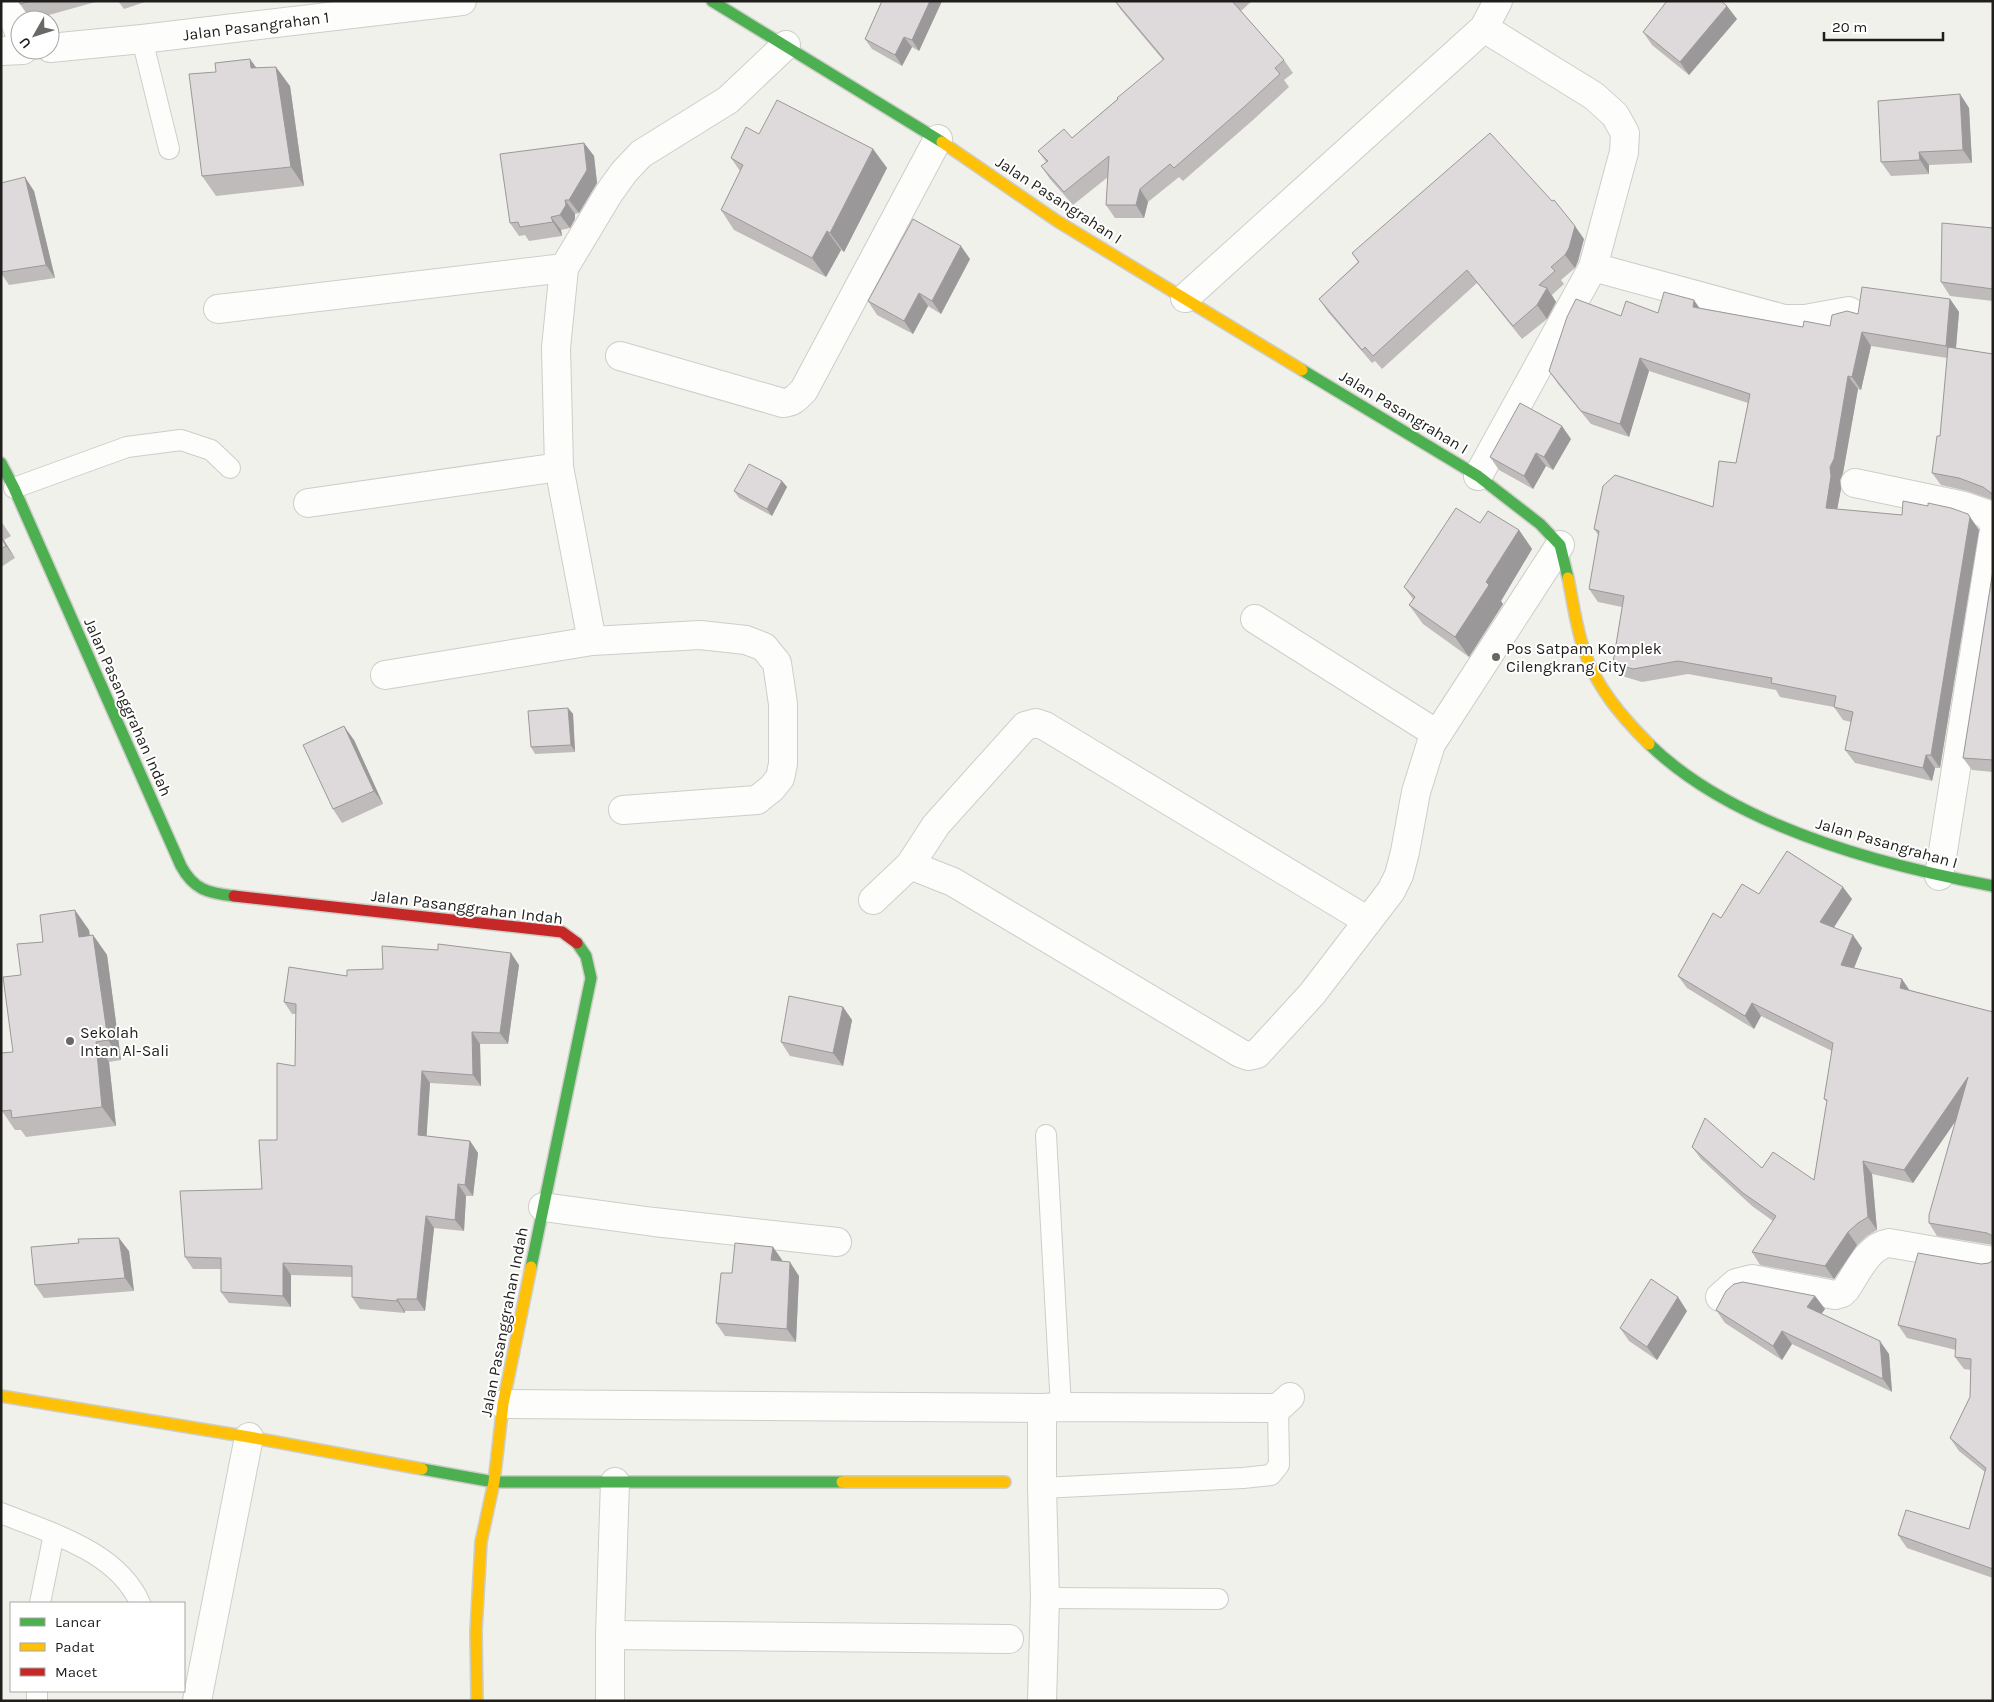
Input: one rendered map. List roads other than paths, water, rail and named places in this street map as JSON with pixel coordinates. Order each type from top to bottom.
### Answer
[{"type":"street","name":"Jalan Pasangrahan 1","points":[[60,47],[142,39],[348,8],[462,1]]},
{"type":"street","name":"Jalan Pasangrahan I","points":[[712,1],[938,139],[1057,221],[1478,476],[1540,524],[1560,545],[1584,650],[1600,685],[1627,722],[1670,764],[1729,801],[1813,840],[1939,876],[1993,886]]},
{"type":"street","points":[[1185,298],[1484,28],[1498,1]]},
{"type":"street","points":[[1478,476],[1593,266],[1624,152],[1625,133],[1615,115],[1594,96],[1484,28]]},
{"type":"street","points":[[592,640],[559,467],[556,348],[564,268],[609,193],[624,172],[641,154],[728,100],[786,45]]},
{"type":"street","points":[[620,356],[784,403],[796,399],[804,390],[938,139]]},
{"type":"street","points":[[1593,266],[1784,319],[1805,320],[1849,311]]},
{"type":"street","points":[[218,309],[564,268]]},
{"type":"street","name":"Jalan Pasanggrahan Indah","points":[[1,463],[14,488],[173,851],[186,878],[200,890],[214,894],[562,932],[579,943],[586,955],[591,978],[503,1404],[494,1482],[481,1542],[476,1632],[477,1701]]},
{"type":"street","points":[[308,503],[559,467]]},
{"type":"street","points":[[1855,482],[1964,506],[1987,514],[1993,523]]},
{"type":"street","points":[[1939,876],[1993,536]]},
{"type":"street","points":[[910,865],[953,882],[1240,1054],[1248,1056],[1257,1054],[1306,1001],[1391,891],[1399,875],[1416,792],[1431,744],[1560,545]]},
{"type":"street","points":[[1255,619],[1437,734]]},
{"type":"street","points":[[385,675],[592,640],[700,635],[746,640],[764,647],[777,663],[783,704],[783,764],[780,778],[772,788],[756,800],[623,810]]},
{"type":"street","points":[[873,900],[910,865],[936,825],[1025,726],[1036,723],[1045,726],[1368,920]]},
{"type":"street","points":[[543,1207],[654,1222],[837,1242]]},
{"type":"street","points":[[1720,1297],[1736,1283],[1752,1279],[1835,1296],[1846,1289],[1871,1252],[1883,1244],[1889,1243],[1993,1261]]},
{"type":"street","points":[[1,1396],[249,1437],[494,1482],[1005,1482]]},
{"type":"street","points":[[503,1404],[1052,1408],[1284,1402]]},
{"type":"street","points":[[1042,1701],[1045,1598],[1042,1488],[1052,1408]]},
{"type":"street","points":[[196,1701],[249,1437]]},
{"type":"street","points":[[610,1701],[610,1635],[615,1482]]},
{"type":"street","points":[[610,1635],[1009,1639]]},
{"type":"lane","points":[[142,39],[169,148]]},
{"type":"lane","points":[[14,488],[127,447],[182,440],[211,450],[230,468]]},
{"type":"lane","points":[[1046,1135],[1052,1408]]},
{"type":"lane","points":[[1042,1488],[1271,1475],[1280,1465],[1284,1402]]},
{"type":"lane","points":[[1,1513],[54,1534],[96,1556],[119,1572],[136,1594],[140,1602]]},
{"type":"lane","points":[[40,1602],[54,1534]]},
{"type":"lane","points":[[1045,1598],[1218,1599]]},
{"type":"lane","points":[[185,1691],[196,1701]]},
{"type":"place","name":"Pos Satpam Komplek Cilengkrang City","points":[[1496,657]]},
{"type":"place","name":"Sekolah Intan Al-Sali","points":[[70,1041]]}]
